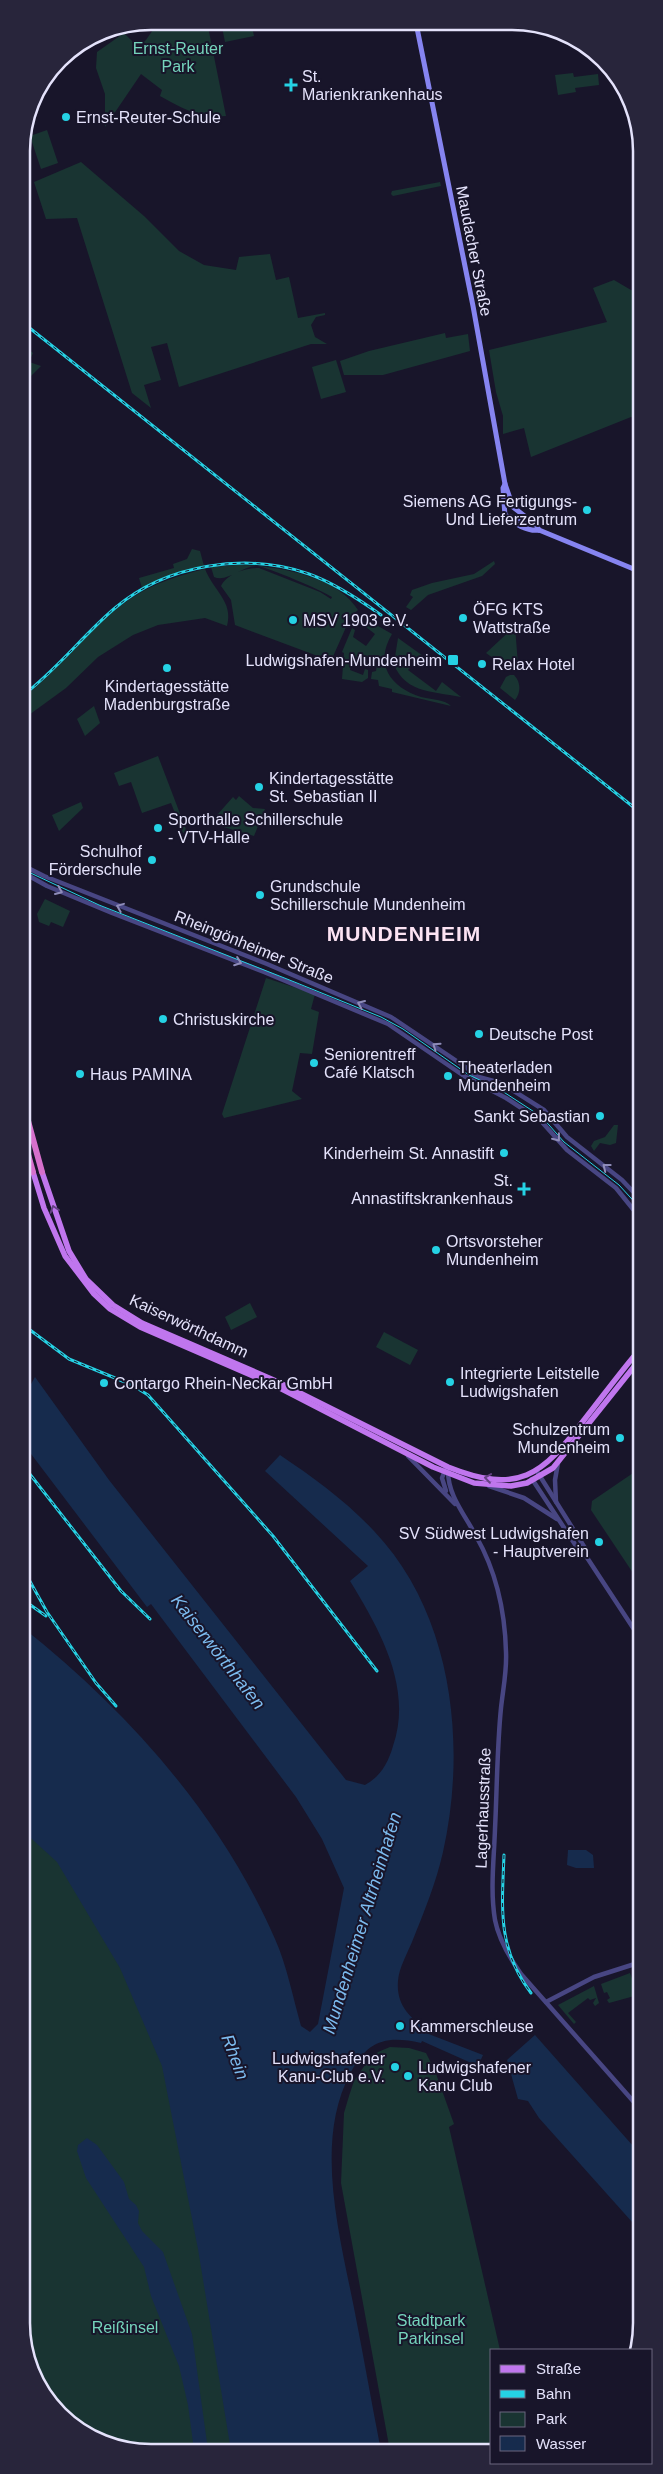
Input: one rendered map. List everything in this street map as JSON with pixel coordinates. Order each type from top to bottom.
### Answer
[{"type":"highway","name":"Kaiserwörthdamm","points":[[30,1127],[42,1172]]},
{"type":"highway","name":"Kaiserwörthdamm","points":[[30,1161],[33,1172]]},
{"type":"main road","name":"Maudacher Straße","points":[[417,30],[464,263],[504,484],[510,500],[518,512],[539,530]]},
{"type":"main road","name":"Maudacher Straße","points":[[504,484],[508,517]]},
{"type":"main road","name":"Maudacher Straße","points":[[508,517],[510,500]]},
{"type":"main road","points":[[508,517],[530,521]]},
{"type":"main road","points":[[508,517],[528,528],[539,530],[633,569]]},
{"type":"main road","name":"Kaiserwörthdamm","points":[[33,1172],[44,1208],[66,1256],[94,1294],[110,1309],[140,1327],[274,1385],[405,1453],[446,1471]]},
{"type":"main road","name":"Kaiserwörthdamm","points":[[42,1172],[64,1240],[78,1266],[96,1290],[119,1309],[148,1326],[276,1381],[446,1471]]},
{"type":"main road","points":[[446,1471],[494,1479],[508,1479],[529,1474],[536,1470],[562,1449],[633,1358]]},
{"type":"main road","points":[[446,1471],[489,1486],[511,1486],[540,1477],[558,1463],[633,1368]]},
{"type":"street","name":"Rheingönheimer Straße","points":[[30,869],[267,964],[391,1017],[468,1068],[476,1077],[501,1083],[544,1110],[567,1136],[622,1180],[633,1192]]},
{"type":"street","name":"Rheingönheimer Straße","points":[[30,876],[105,910],[264,972],[388,1024],[464,1076],[506,1098],[545,1124],[567,1150],[616,1188],[633,1208]]},
{"type":"street","points":[[405,1453],[447,1494],[460,1510]]},
{"type":"street","points":[[556,1503],[555,1486],[558,1463]]},
{"type":"street","points":[[536,1470],[585,1548],[584,1553]]},
{"type":"street","points":[[446,1471],[444,1486],[447,1494]]},
{"type":"street","name":"Lagerhausstraße","points":[[446,1471],[449,1485],[460,1510],[477,1536],[487,1558],[497,1588],[504,1624],[506,1660],[499,1728],[492,1892],[495,1920],[504,1947],[529,1983],[633,2101]]},
{"type":"street","points":[[529,1474],[633,1628]]},
{"type":"street","points":[[489,1486],[524,1498],[561,1522]]},
{"type":"street","points":[[546,2002],[594,1977],[633,1965]]},
{"type":"green space","name":"Ernst-Reuter Park","points":[[153,30],[209,30],[226,116],[208,116],[176,105],[160,96],[162,90],[141,74],[105,127],[105,94],[96,68],[97,52],[124,33],[138,47]]},
{"type":"green space","points":[[223,30],[253,30],[254,36],[225,42]]},
{"type":"green space","points":[[573,73],[574,77],[598,74],[599,85],[575,88],[576,92],[558,95],[555,75]]},
{"type":"green space","points":[[47,130],[58,163],[41,169],[31,136]]},
{"type":"green space","points":[[81,162],[144,216],[179,251],[204,265],[236,270],[239,257],[270,254],[276,280],[289,277],[298,318],[325,313],[325,315],[316,317],[311,325],[315,337],[327,344],[311,344],[179,387],[167,343],[151,347],[161,380],[144,385],[151,408],[132,393],[77,218],[46,219],[34,182]]},
{"type":"green space","points":[[440,182],[441,186],[393,196],[391,194],[392,191]]},
{"type":"green space","points":[[614,280],[633,290],[633,418],[531,457],[524,428],[503,434],[503,416],[496,392],[489,350],[607,322],[593,288]]},
{"type":"green space","points":[[445,333],[446,338],[468,334],[470,351],[383,375],[344,375],[340,361],[369,351]]},
{"type":"green space","points":[[336,360],[346,392],[321,399],[312,367]]},
{"type":"green space","points":[[30,362],[41,366],[30,377]]},
{"type":"green space","points":[[192,549],[200,551],[204,566],[164,578],[142,588],[139,578],[174,568],[173,564],[187,559]]},
{"type":"green space","points":[[494,561],[495,564],[482,576],[428,595],[411,610],[406,607],[413,597],[410,595],[412,590],[432,583],[474,574]]},
{"type":"green space","name":"MSV 1903 e.V.","points":[[252,565],[304,574],[335,588],[348,598],[358,610],[351,616],[331,661],[235,625],[231,600],[221,586],[232,575],[224,578],[214,577],[211,567]],"holes":[[[257,566],[272,570],[332,597],[331,599],[320,592],[259,568],[239,571]]]},
{"type":"green space","points":[[205,569],[222,596],[228,610],[227,626],[205,618],[158,625],[133,635],[98,657],[66,688],[30,714],[30,692],[90,633],[133,597],[177,577]]},
{"type":"green space","points":[[371,622],[392,634],[387,645],[385,664],[393,681],[410,693],[442,701],[451,706],[392,692],[392,689],[379,686],[378,680],[371,679],[372,672],[376,671],[378,659],[357,656],[357,666],[351,665],[350,670],[363,675],[365,669],[368,670],[368,678],[362,682],[342,679],[344,653],[342,652],[352,628],[355,630],[353,637],[366,646],[375,634],[362,624]]},
{"type":"green space","points":[[515,626],[518,665],[511,666],[502,660],[500,663],[486,653]]},
{"type":"green space","points":[[398,638],[423,656],[418,663],[415,662],[408,670],[436,691],[442,682],[461,697],[428,691],[410,684],[402,678],[392,658],[395,657]]},
{"type":"green space","points":[[514,675],[519,684],[515,700],[500,688],[506,677]]},
{"type":"green space","points":[[94,706],[100,723],[85,736],[77,719]]},
{"type":"green space","points":[[158,756],[187,832],[183,833],[171,803],[142,813],[131,782],[119,786],[114,773]]},
{"type":"green space","points":[[239,796],[253,808],[265,809],[254,836],[210,823],[233,797],[236,800]]},
{"type":"green space","points":[[81,802],[83,808],[59,831],[52,815]]},
{"type":"green space","points":[[45,899],[70,911],[63,927],[51,922],[49,926],[39,922],[37,914]]},
{"type":"green space","points":[[266,978],[315,994],[311,1009],[319,1012],[312,1054],[300,1053],[292,1091],[302,1099],[224,1118],[222,1114]]},
{"type":"green space","points":[[614,1125],[618,1125],[616,1143],[610,1145],[600,1143],[594,1151],[591,1146],[594,1141],[605,1137]]},
{"type":"green space","points":[[250,1303],[257,1317],[231,1330],[225,1317]]},
{"type":"green space","points":[[384,1332],[418,1350],[410,1365],[376,1347]]},
{"type":"green space","points":[[633,1473],[633,1573],[591,1510],[592,1501]]},
{"type":"green space","name":"Reißinsel","points":[[30,1818],[144,1977],[252,2444],[143,2444],[112,2438],[84,2424],[65,2409],[50,2390],[39,2370],[34,2355],[30,2323]]},
{"type":"green space","points":[[630,1973],[633,1981],[633,1996],[609,2003],[607,2000],[610,1998],[607,1992],[604,1993],[601,1984]]},
{"type":"green space","points":[[594,1986],[599,2003],[595,2006],[593,2003],[596,1998],[590,2000],[588,1998],[568,2013],[576,2022],[574,2024],[558,2005]]},
{"type":"green space","name":"Stadtpark Parkinsel","points":[[390,2047],[409,2048],[426,2053],[435,2071],[454,2124],[449,2127],[500,2349],[490,2349],[490,2444],[389,2444],[341,2183],[344,2113],[354,2081],[365,2065],[378,2052]]},
{"type":"water","points":[[35,1377],[109,1480],[346,1780],[365,1785],[380,1773],[389,1758],[398,1724],[399,1703],[396,1681],[382,1639],[350,1581],[368,1566],[265,1471],[280,1455],[329,1490],[374,1531],[401,1564],[421,1601],[437,1641],[447,1683],[453,1725],[450,1811],[437,1875],[402,1966],[398,1989],[399,1997],[405,2010],[427,2029],[426,2033],[483,2055],[478,2066],[422,2041],[421,2043],[397,2040],[378,2043],[363,2054],[356,2063],[339,2101],[333,2131],[333,2192],[343,2255],[380,2444],[230,2444],[198,2249],[162,2066],[120,1968],[57,1862],[30,1837],[30,1634],[61,1659],[134,1729],[199,1808],[253,1893],[279,1949],[301,2026],[310,2032],[318,2024],[344,1888],[322,1839],[296,1797],[151,1604],[147,1607],[30,1453],[30,1386]]},
{"type":"water","points":[[568,1850],[586,1850],[593,1855],[594,1868],[576,1868],[567,1865]]},
{"type":"water","points":[[535,2035],[633,2146],[633,2223],[539,2118],[528,2101],[518,2099],[507,2060]]},
{"type":"water","points":[[87,2138],[97,2145],[124,2182],[129,2199],[136,2205],[139,2211],[138,2223],[142,2231],[163,2252],[192,2334],[207,2444],[193,2444],[188,2405],[179,2366],[151,2296],[144,2267],[86,2178],[77,2151],[78,2145]]},
{"type":"tram line","points":[[30,873],[99,905],[381,1017],[403,1029],[469,1075],[499,1089],[542,1117],[564,1142],[619,1185],[633,1200]]},
{"type":"railway","points":[[30,328],[633,807]]},
{"type":"railway","points":[[30,690],[115,608],[136,593],[158,581],[208,566],[234,563],[285,567],[328,582],[381,615]]},
{"type":"railway","points":[[30,1330],[69,1359],[132,1385],[148,1395],[273,1536],[377,1671]]},
{"type":"railway","points":[[30,1474],[121,1591],[150,1619]]},
{"type":"railway","points":[[30,1581],[47,1612],[96,1683],[116,1706]]},
{"type":"railway","points":[[30,1605],[46,1616]]},
{"type":"railway","points":[[504,1855],[503,1910],[507,1944],[512,1960],[531,1993]]},
{"type":"place","name":"St. Marienkrankenhaus","points":[[291,85]]},
{"type":"place","name":"Ernst-Reuter-Schule","points":[[66,117]]},
{"type":"place","name":"Siemens AG Fertigungs- Und Lieferzentrum","points":[[587,510]]},
{"type":"place","name":"ÖFG KTS Wattstraße","points":[[463,618]]},
{"type":"place","name":"MSV 1903 e.V.","points":[[293,620]]},
{"type":"place","name":"Ludwigshafen-Mundenheim","points":[[453,660]]},
{"type":"place","name":"Relax Hotel","points":[[482,664]]},
{"type":"place","name":"Kindertagesstätte Madenburgstraße","points":[[167,668]]},
{"type":"place","name":"Kindertagesstätte St. Sebastian II","points":[[259,787]]},
{"type":"place","name":"Sporthalle Schillerschule - VTV-Halle","points":[[158,828]]},
{"type":"place","name":"Schulhof Förderschule","points":[[152,860]]},
{"type":"place","name":"Grundschule Schillerschule Mundenheim","points":[[260,895]]},
{"type":"place","name":"Christuskirche","points":[[163,1019]]},
{"type":"place","name":"Deutsche Post","points":[[479,1034]]},
{"type":"place","name":"Seniorentreff Café Klatsch","points":[[314,1063]]},
{"type":"place","name":"Haus PAMINA","points":[[80,1074]]},
{"type":"place","name":"Theaterladen Mundenheim","points":[[448,1076]]},
{"type":"place","name":"Sankt Sebastian","points":[[600,1116]]},
{"type":"place","name":"Kinderheim St. Annastift","points":[[504,1153]]},
{"type":"place","name":"St. Annastiftskrankenhaus","points":[[524,1189]]},
{"type":"place","name":"Ortsvorsteher Mundenheim","points":[[436,1250]]},
{"type":"place","name":"Integrierte Leitstelle Ludwigshafen","points":[[450,1382]]},
{"type":"place","name":"Contargo Rhein-Neckar GmbH","points":[[104,1383]]},
{"type":"place","name":"Schulzentrum Mundenheim","points":[[620,1438]]},
{"type":"place","name":"SV Südwest Ludwigshafen - Hauptverein","points":[[599,1542]]},
{"type":"place","name":"Kammerschleuse","points":[[400,2026]]},
{"type":"place","name":"Ludwigshafener Kanu-Club e.V.","points":[[395,2067]]},
{"type":"place","name":"Ludwigshafener Kanu Club","points":[[408,2076]]},
{"type":"district","name":"MUNDENHEIM","points":[[404,933]]},
{"type":"water label","name":"Kaiserwörthhafen","points":[[218,1652]]},
{"type":"water label","name":"Mundenheimer Altrheinhafen","points":[[362,1923]]},
{"type":"water label","name":"Rhein","points":[[235,2057]]}]
